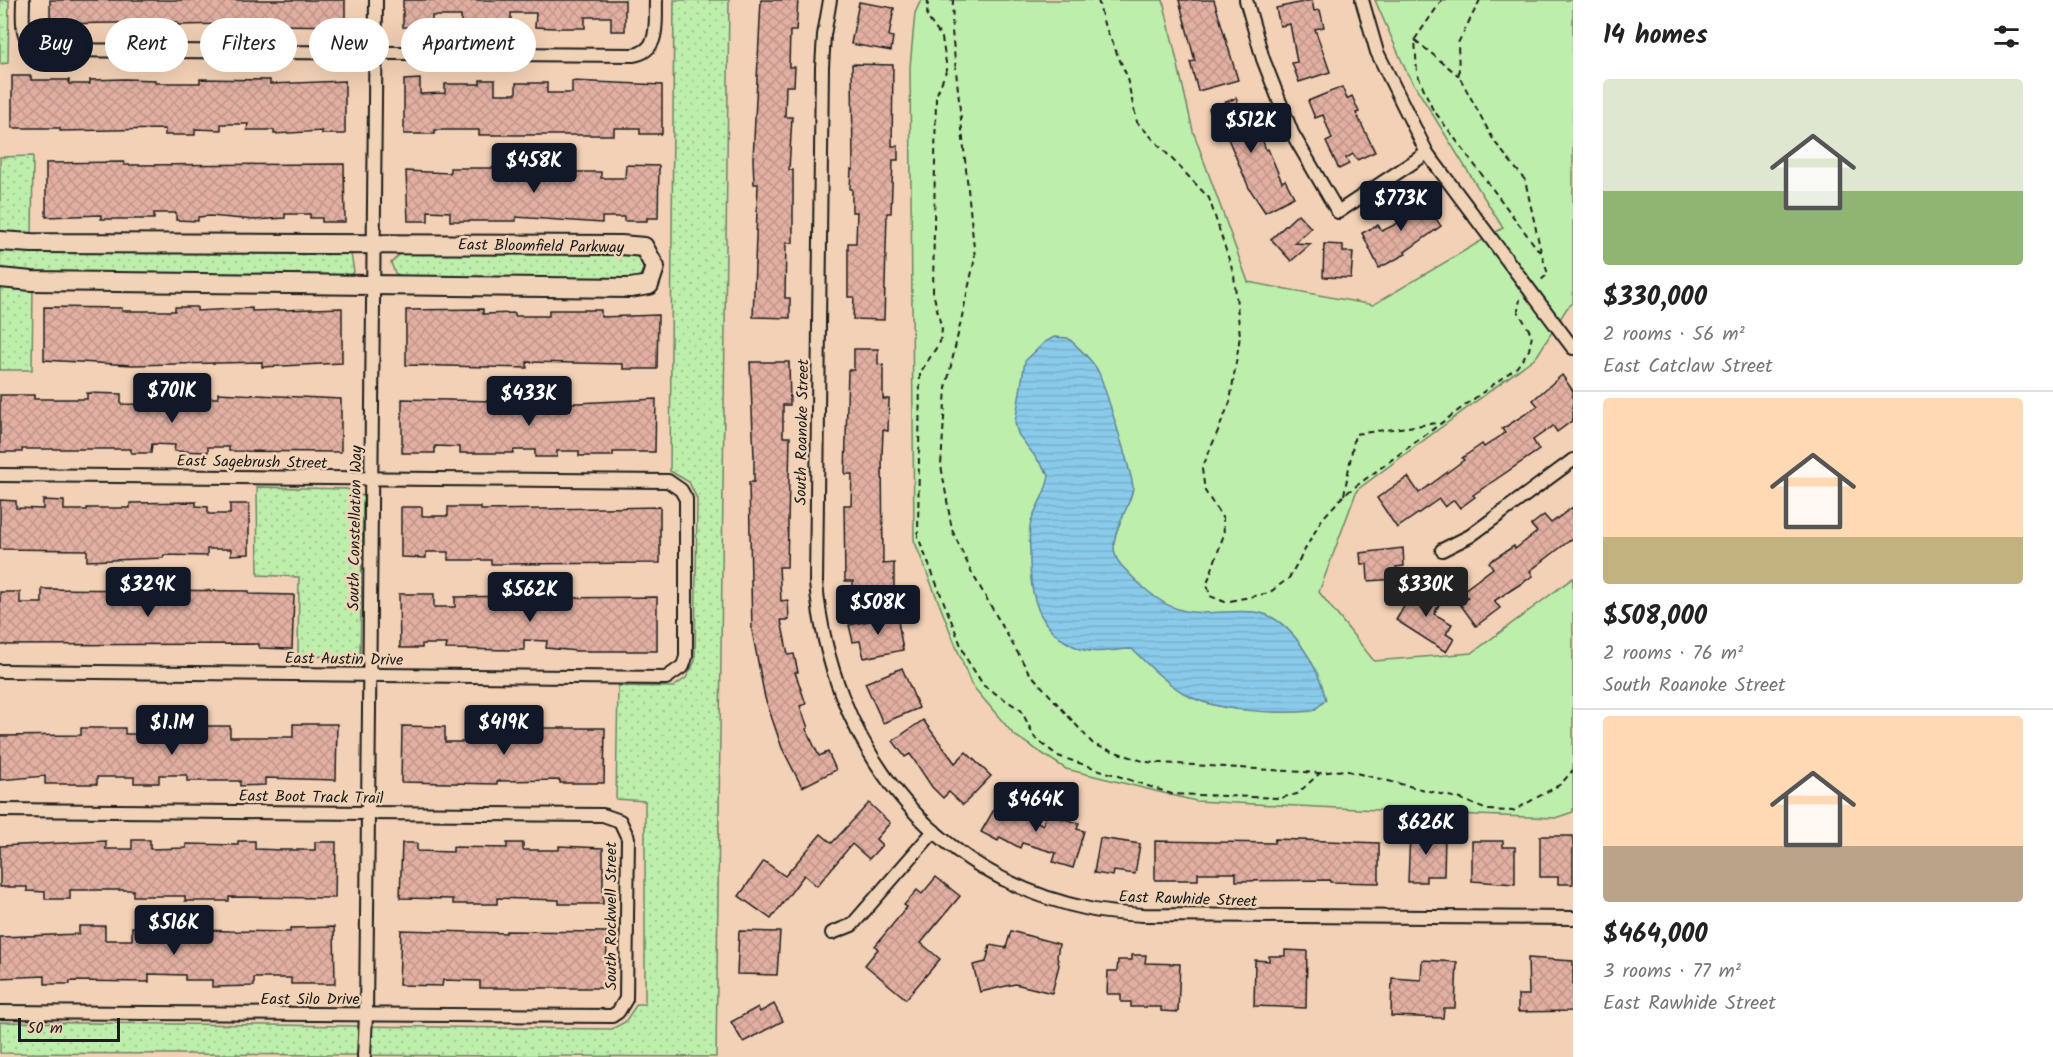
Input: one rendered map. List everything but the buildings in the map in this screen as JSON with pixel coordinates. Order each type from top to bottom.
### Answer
[{"type":"street","points":[[23,0],[22,33],[30,45],[45,50],[309,52]]},
{"type":"street","name":"South Constellation Way","points":[[376,0],[376,18]]},
{"type":"street","points":[[389,53],[640,54],[651,46],[655,36],[656,0]]},
{"type":"street","name":"South Roanoke Street","points":[[830,0],[824,35],[822,67],[816,583],[818,611],[833,677],[865,748],[895,790],[934,831]]},
{"type":"street","points":[[1246,0],[1263,59],[1292,133],[1338,212],[1427,153]]},
{"type":"street","points":[[1362,0],[1377,52],[1427,153],[1573,348]]},
{"type":"street","name":"South Constellation Way","points":[[364,1057],[376,72]]},
{"type":"street","name":"East Bloomfield Parkway","points":[[0,240],[32,243],[374,243],[644,247],[655,267],[649,285],[630,288],[0,278]]},
{"type":"street","points":[[1442,550],[1470,536],[1573,460]]},
{"type":"street","name":"East Sagebrush Street","points":[[0,475],[668,481],[681,490],[686,499],[686,657],[683,666]]},
{"type":"street","name":"East Austin Drive","points":[[0,671],[666,678],[683,666]]},
{"type":"street","name":"East Boot Track Trail","points":[[0,810],[603,815],[620,821]]},
{"type":"street","name":"South Rockwell Street","points":[[618,1012],[626,999],[628,838],[620,821]]},
{"type":"street","points":[[832,933],[852,925],[934,831]]},
{"type":"street","name":"East Rawhide Street","points":[[934,831],[967,858],[1010,882],[1051,899],[1090,910],[1144,915],[1573,918]]},
{"type":"street","name":"East Silo Drive","points":[[0,1012],[604,1017],[618,1012]]},
{"type":"path","points":[[928,0],[927,17],[942,38],[947,69],[936,96],[933,292],[942,330],[940,342],[920,373],[918,537],[966,658],[984,686],[1021,710],[1035,738],[1058,756],[1172,794],[1280,798],[1297,794],[1320,773]]},
{"type":"path","points":[[953,0],[952,31],[975,258],[946,388],[941,465],[952,530],[1002,629],[1028,671],[1094,745],[1146,762],[1320,773],[1344,770],[1461,799],[1487,810],[1513,811],[1561,784],[1573,770]]},
{"type":"path","points":[[1098,0],[1104,24],[1126,74],[1137,122],[1209,198],[1234,275],[1240,336],[1230,402],[1202,469],[1205,491],[1223,519],[1224,534],[1207,584],[1210,596],[1225,602],[1269,593],[1289,578],[1322,519],[1344,495],[1516,367],[1529,350],[1532,335],[1518,311],[1519,300],[1548,274],[1525,180],[1494,141],[1459,76],[1425,50],[1415,39]]},
{"type":"path","points":[[1442,0],[1415,39],[1417,73],[1432,108],[1542,255]]},
{"type":"path","points":[[1459,76],[1458,43],[1480,0]]},
{"type":"path","points":[[1344,495],[1355,434],[1440,423]]},
{"type":"green space","points":[[0,0],[9,0],[8,63],[0,64]]},
{"type":"green space","points":[[674,0],[729,0],[716,1057],[0,1053],[0,1022],[612,1029],[625,1022],[637,1004],[645,1004],[645,801],[616,799],[618,686],[673,687],[686,678],[695,661],[697,499],[689,482],[670,471]]},
{"type":"green space","points":[[921,0],[1163,0],[1193,131],[1248,282],[1373,305],[1503,228],[1407,73],[1375,0],[1573,0],[1573,303],[1567,308],[1537,356],[1357,490],[1319,592],[1374,661],[1472,653],[1573,578],[1573,812],[1555,818],[1196,801],[1066,769],[1014,735],[971,684],[914,540],[910,67],[915,13]]},
{"type":"green space","points":[[33,156],[32,236],[0,234],[0,157]]},
{"type":"green space","points":[[0,246],[343,252],[351,254],[354,272],[345,278],[10,273],[0,271]]},
{"type":"green space","points":[[401,253],[631,255],[643,262],[643,270],[633,281],[403,277],[395,273],[391,263]]},
{"type":"green space","points":[[0,284],[33,288],[32,370],[0,370]]},
{"type":"green space","points":[[257,487],[347,489],[363,496],[360,657],[298,656],[299,577],[258,575]]},
{"type":"water","points":[[1054,337],[1068,338],[1095,366],[1106,392],[1124,450],[1133,488],[1115,537],[1114,547],[1121,565],[1155,597],[1178,609],[1207,613],[1255,612],[1280,623],[1301,646],[1317,673],[1326,700],[1313,711],[1247,710],[1213,705],[1198,700],[1171,684],[1132,649],[1084,650],[1064,641],[1045,621],[1038,610],[1031,583],[1029,533],[1049,475],[1018,434],[1015,423],[1025,361],[1045,342]]}]
